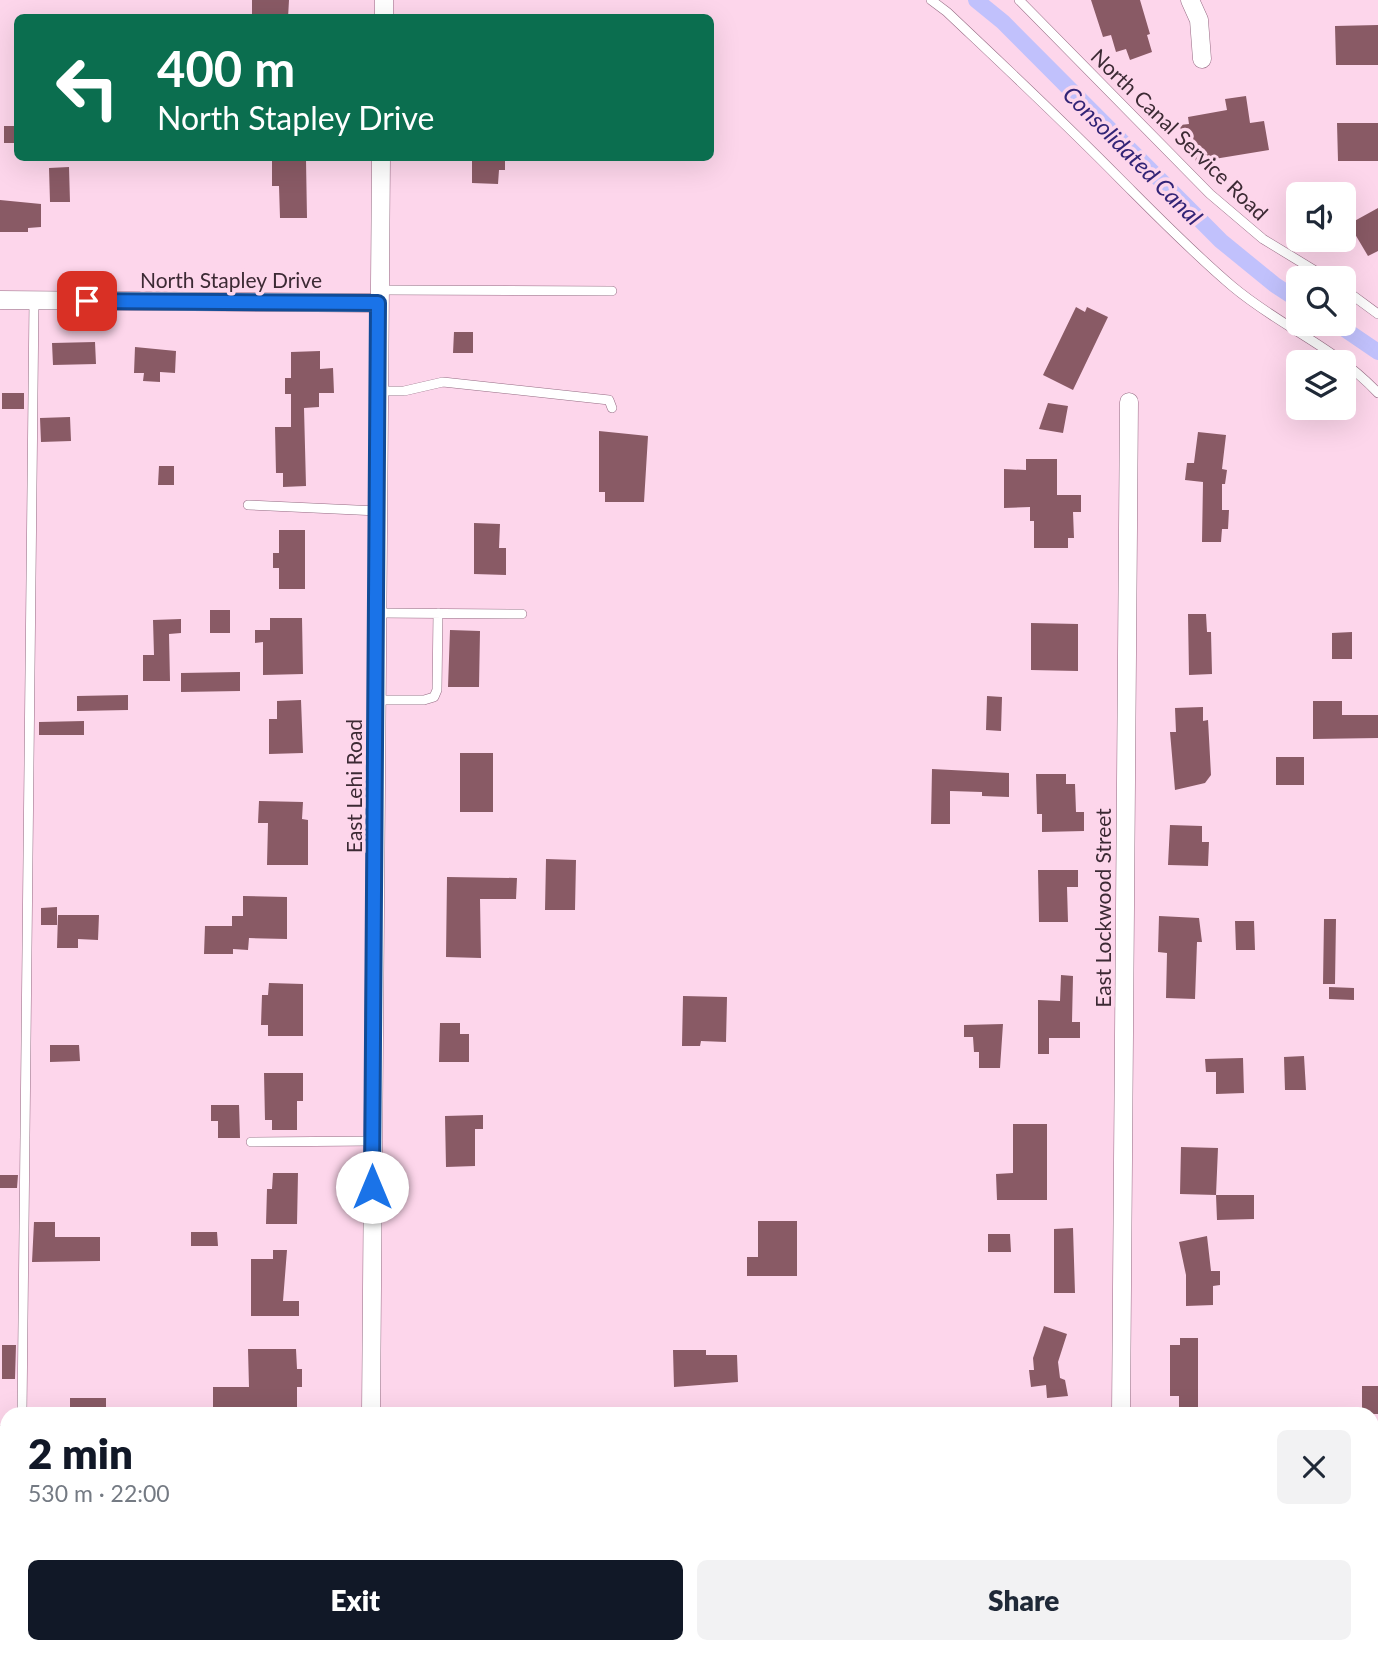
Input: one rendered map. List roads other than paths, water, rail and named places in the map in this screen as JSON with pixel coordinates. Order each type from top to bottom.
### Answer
[{"type":"street","points":[[1191,0],[1199,20],[1202,59]]},
{"type":"street","name":"East Lehi Road","points":[[371,1407],[381,161]]},
{"type":"street","name":"North Stapley Drive","points":[[0,300],[379,296]]},
{"type":"street","name":"East Lockwood Street","points":[[1121,1407],[1129,402]]},
{"type":"lane","points":[[931,0],[947,12],[1120,179],[1163,225],[1209,266],[1253,303],[1335,353],[1378,393]]},
{"type":"lane","name":"North Canal Service Road","points":[[1019,0],[1210,194],[1262,239],[1307,266]]},
{"type":"lane","points":[[379,296],[612,291]]},
{"type":"lane","points":[[1356,298],[1378,314]]},
{"type":"lane","points":[[22,1407],[33,300]]},
{"type":"lane","points":[[378,391],[404,391],[443,382],[609,400],[612,408]]},
{"type":"lane","points":[[248,505],[378,511]]},
{"type":"lane","points":[[377,613],[522,614]]},
{"type":"lane","points":[[376,700],[424,701],[434,697],[437,691],[438,613]]},
{"type":"lane","points":[[251,1142],[373,1141]]},
{"type":"waterway","name":"Consolidated Canal","points":[[976,0],[1003,22],[1221,241],[1286,292]]},
{"type":"waterway","name":"Consolidated Canal","points":[[1355,336],[1378,352]]}]
